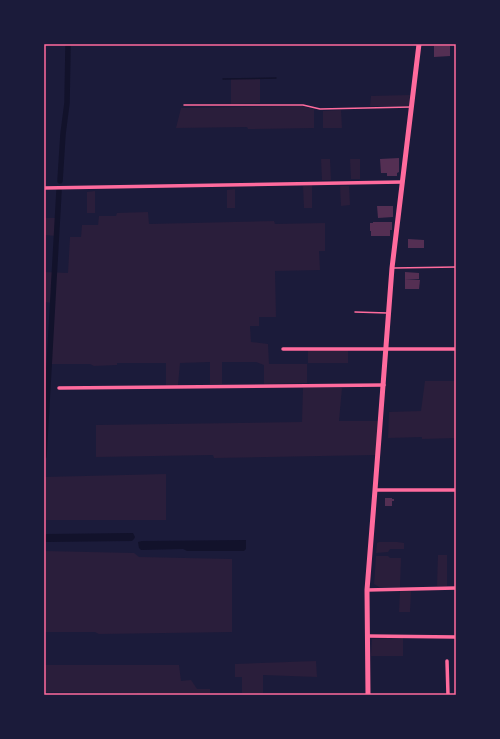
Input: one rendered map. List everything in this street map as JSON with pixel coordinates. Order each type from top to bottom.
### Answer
[{"type":"main road","points":[[368,695],[367,590],[392,268],[419,44]]},
{"type":"street","points":[[44,188],[402,182]]},
{"type":"street","points":[[283,348],[456,348]]},
{"type":"street","points":[[59,388],[384,385]]},
{"type":"street","points":[[375,490],[456,490]]},
{"type":"street","points":[[367,590],[456,588]]},
{"type":"street","points":[[368,636],[456,637]]},
{"type":"street","points":[[447,661],[448,695]]},
{"type":"lane","points":[[184,105],[302,105],[320,109],[411,108]]},
{"type":"lane","points":[[392,268],[456,267]]},
{"type":"lane","points":[[355,312],[389,313]]},
{"type":"shaded area","points":[[260,78],[260,103],[231,104],[231,79]]},
{"type":"shaded area","points":[[410,95],[409,106],[370,106],[371,96]]},
{"type":"shaded area","points":[[302,106],[314,109],[314,128],[176,128],[181,108]]},
{"type":"shaded area","points":[[341,110],[342,128],[323,128],[323,111]]},
{"type":"shaded area","points":[[321,159],[330,159],[331,180],[322,180]]},
{"type":"shaded area","points":[[350,159],[360,159],[360,179],[351,179]]},
{"type":"shaded area","points":[[312,185],[312,208],[304,208],[303,186]]},
{"type":"shaded area","points":[[340,186],[349,186],[350,205],[341,206]]},
{"type":"shaded area","points":[[235,189],[235,208],[227,208],[227,190]]},
{"type":"shaded area","points":[[95,191],[95,213],[87,213],[87,192]]},
{"type":"shaded area","points":[[148,212],[149,224],[274,221],[275,224],[325,223],[325,251],[319,251],[320,270],[275,271],[276,317],[259,317],[259,326],[250,326],[251,342],[268,344],[269,364],[307,364],[307,383],[264,384],[264,365],[256,362],[222,362],[222,384],[210,384],[210,362],[180,363],[178,385],[166,385],[166,363],[117,363],[117,365],[94,366],[90,364],[49,364],[53,303],[44,302],[44,272],[68,273],[70,237],[81,237],[82,225],[98,225],[99,216],[116,216],[117,213]]},
{"type":"shaded area","points":[[44,218],[58,218],[57,236],[44,235]]},
{"type":"shaded area","points":[[308,350],[348,350],[348,363],[308,363]]},
{"type":"shaded area","points":[[44,369],[49,369],[44,456]]},
{"type":"shaded area","points":[[425,381],[456,381],[456,438],[388,438],[389,412],[421,411]]},
{"type":"shaded area","points":[[303,388],[342,388],[339,421],[380,421],[376,455],[214,458],[213,455],[96,457],[96,425],[302,422]]},
{"type":"shaded area","points":[[166,474],[166,520],[44,520],[44,477]]},
{"type":"shaded area","points":[[133,533],[135,537],[132,541],[46,542],[44,539],[46,534]]},
{"type":"shaded area","points":[[246,540],[246,549],[244,551],[187,551],[183,549],[141,550],[138,542],[142,541]]},
{"type":"shaded area","points":[[377,543],[404,543],[404,549],[390,549],[388,552],[376,553]]},
{"type":"shaded area","points":[[44,551],[134,553],[139,557],[232,559],[232,632],[99,634],[95,632],[44,632]]},
{"type":"shaded area","points":[[438,555],[447,555],[447,586],[437,586]]},
{"type":"shaded area","points":[[376,556],[401,558],[400,587],[379,587],[374,584]]},
{"type":"shaded area","points":[[400,591],[411,591],[410,612],[399,612]]},
{"type":"shaded area","points":[[403,638],[403,656],[371,656],[372,639]]},
{"type":"shaded area","points":[[316,661],[317,677],[263,675],[263,693],[242,693],[242,677],[235,677],[235,664]]},
{"type":"shaded area","points":[[44,665],[179,665],[181,681],[191,680],[197,689],[210,689],[210,695],[137,695],[137,693],[44,692]]},
{"type":"building","points":[[434,46],[450,46],[450,56],[434,57]]},
{"type":"building","points":[[399,158],[399,172],[397,173],[397,176],[387,176],[387,173],[381,173],[380,159]]},
{"type":"building","points":[[377,206],[393,206],[393,217],[378,218]]},
{"type":"building","points":[[392,222],[390,236],[371,236],[370,223]]},
{"type":"building","points":[[408,239],[424,240],[424,248],[408,248]]},
{"type":"building","points":[[405,272],[419,273],[419,279],[405,279]]},
{"type":"building","points":[[405,279],[420,280],[419,289],[405,289]]},
{"type":"building","points":[[385,498],[394,499],[394,501],[392,501],[392,506],[385,506]]},
{"type":"waterway","points":[[60,181],[63,134],[67,103],[68,47]]},
{"type":"waterway","points":[[223,79],[276,78]]},
{"type":"waterway","points":[[44,456],[59,191]]}]
